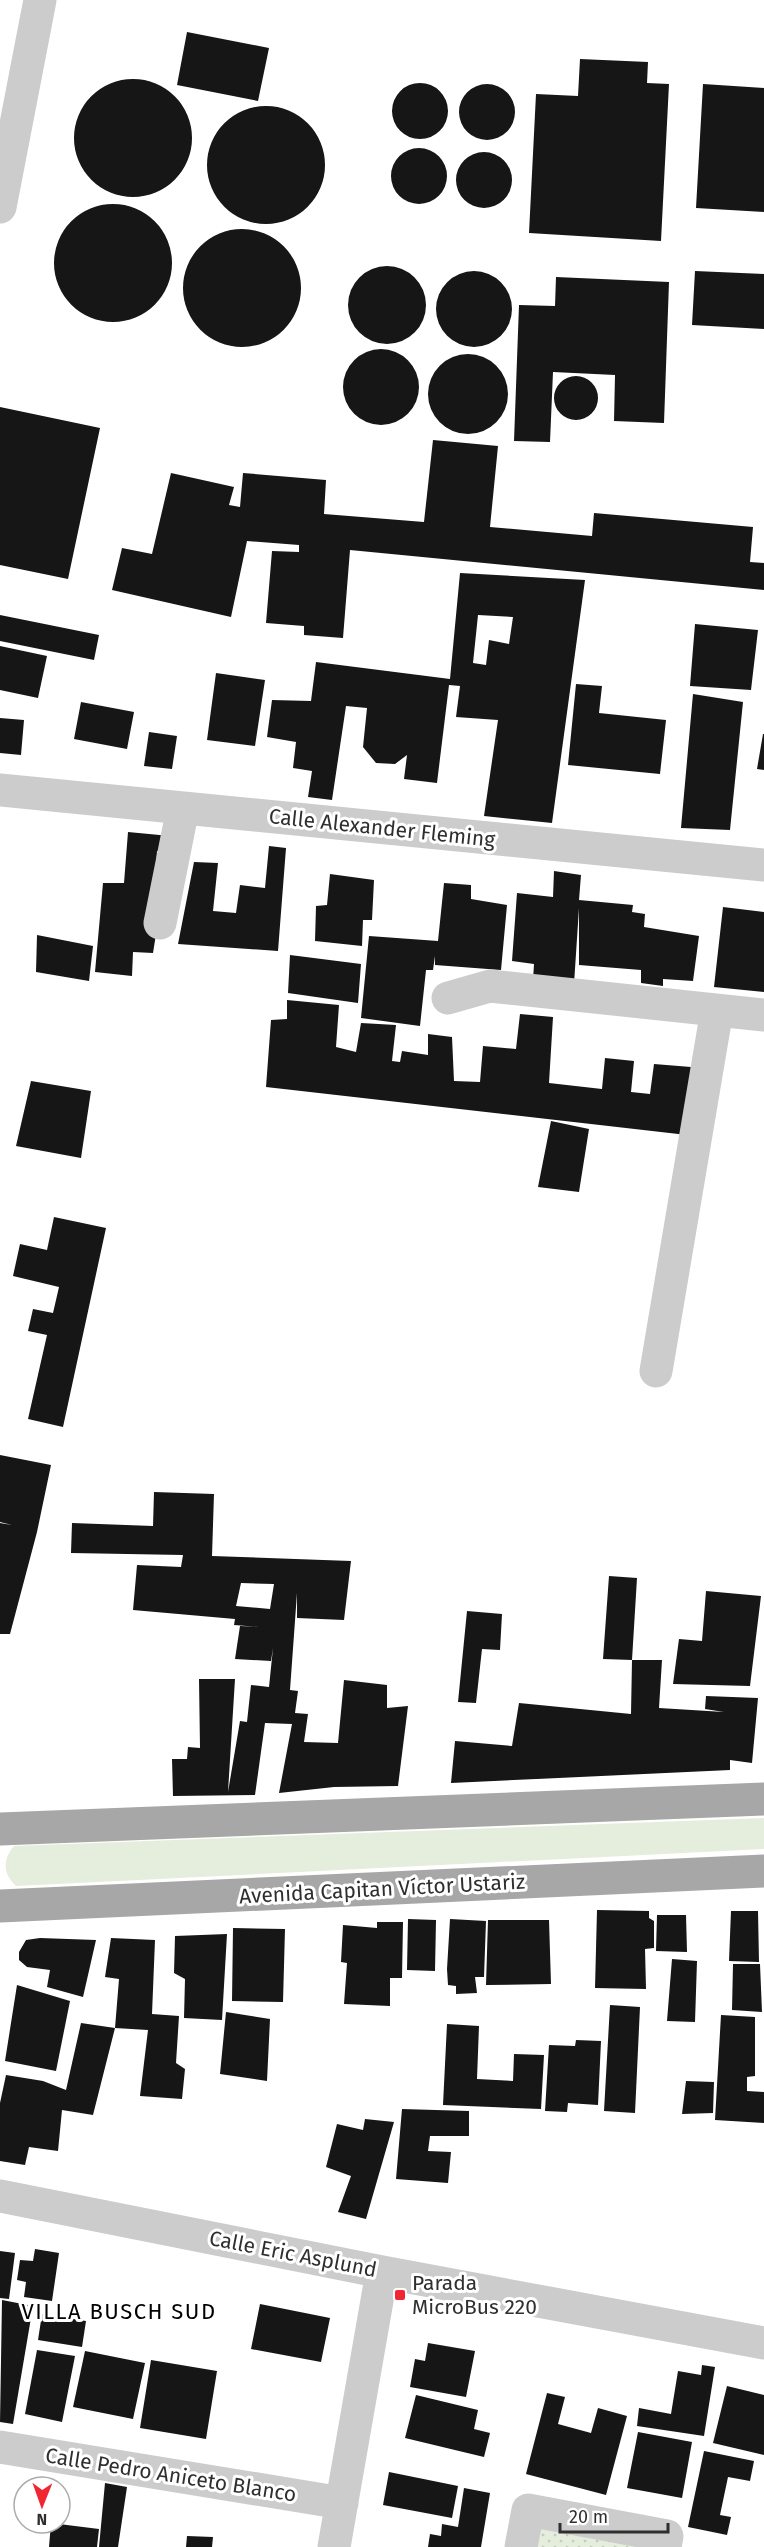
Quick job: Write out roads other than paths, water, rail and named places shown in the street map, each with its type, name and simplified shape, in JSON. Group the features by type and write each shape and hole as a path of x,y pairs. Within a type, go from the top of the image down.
{"main road":[{"path":"0,1829 764,1799"},
{"name":"Avenida Capitan Víctor Ustariz","path":"0,1906 764,1871"}],"street":[{"path":"0,207 40,0"},
{"name":"Calle Alexander Fleming","path":"0,790 764,865"},
{"path":"160,923 183,808"},
{"path":"448,998 489,986 764,1015"},
{"path":"656,1371 717,1010"},
{"name":"Calle Eric Asplund","path":"0,2196 382,2272 764,2343"},
{"path":"334,2547 382,2272"},
{"name":"Calle Pedro Aniceto Blanco","path":"0,2447 342,2504"},
{"path":"521,2547 528,2510 667,2536 665,2547"}],"place":[{"name":"Parada MicroBus 220","path":"400,2295"}],"district":[{"name":"VILLA BUSCH SUD","path":"119,2311"}]}
